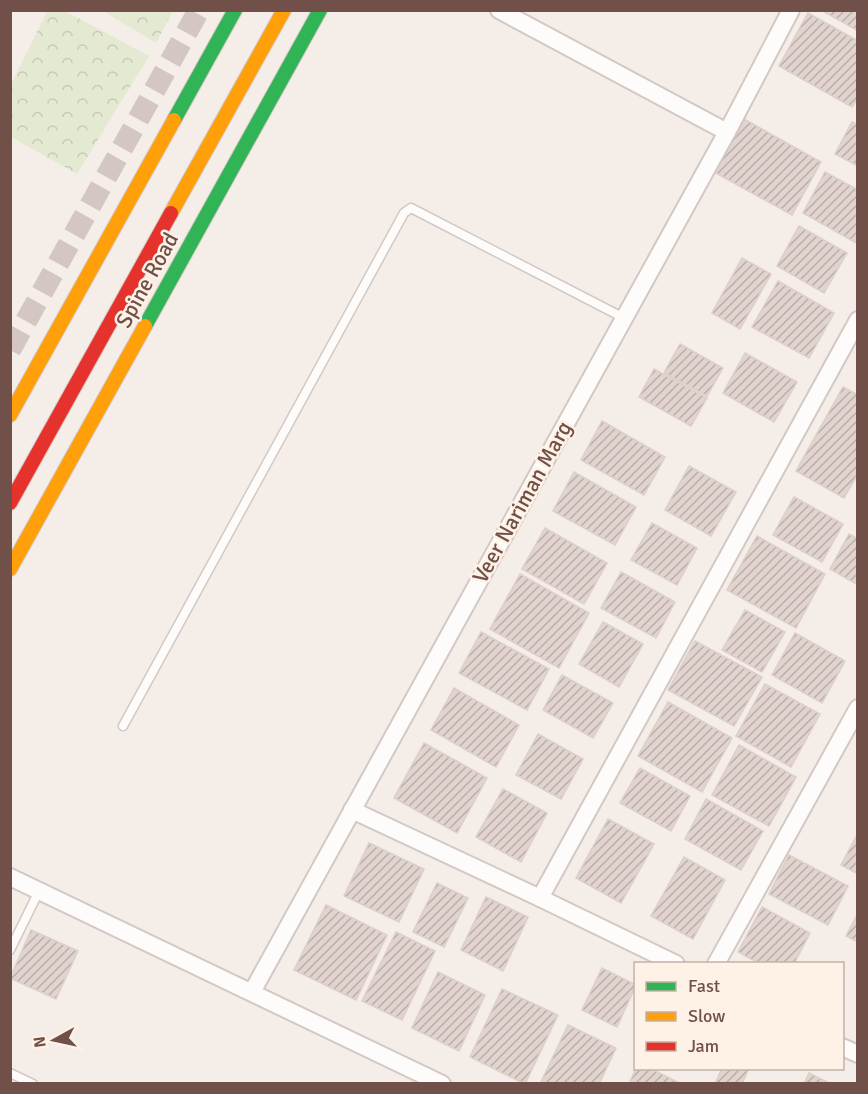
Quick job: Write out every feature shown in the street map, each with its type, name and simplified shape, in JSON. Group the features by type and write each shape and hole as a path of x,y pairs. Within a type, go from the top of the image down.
{"main road":[{"path":"10,415 235,10"},
{"name":"Spine Road","path":"10,503 284,10"},
{"name":"Spine Road","path":"10,569 320,10"}],"street":[{"path":"499,10 727,132"},
{"name":"Veer Nariman Marg","path":"252,992 727,132 791,10"},
{"path":"540,898 858,320"},
{"path":"717,962 858,708"},
{"path":"352,810 674,962"},
{"path":"10,877 442,1083"},
{"path":"844,1047 858,1054"}],"lane":[{"path":"123,726 404,213 411,208 624,318"},
{"path":"10,950 39,891"},
{"path":"10,1073 33,1083"}],"green space":[{"path":"48,10 65,11 149,56 77,174 11,137 11,84"},
{"path":"103,11 173,11 156,43"}],"building":[{"path":"821,10 858,10 858,31"},
{"path":"808,13 858,41 858,98 852,107 779,66"},
{"path":"744,119 821,162 792,215 714,172"},
{"path":"852,122 858,125 858,166 835,154"},
{"path":"825,172 858,190 858,244 803,213"},
{"path":"799,226 847,253 824,293 777,266"},
{"path":"742,258 771,274 740,329 712,313"},
{"path":"778,281 834,313 809,358 752,327"},
{"path":"680,344 723,368 707,396 664,373"},
{"path":"745,353 797,382 774,422 723,393"},
{"path":"654,369 707,398 691,426 639,397"},
{"path":"843,387 858,395 858,474 844,498 796,471"},
{"path":"602,421 665,457 644,495 581,460"},
{"path":"689,466 736,492 711,536 665,510"},
{"path":"574,472 636,507 615,545 553,511"},
{"path":"794,497 843,524 822,562 773,535"},
{"path":"652,523 697,548 677,585 631,560"},
{"path":"545,528 607,563 584,604 522,569"},
{"path":"849,534 858,539 858,585 830,569"},
{"path":"757,536 825,574 796,628 727,590"},
{"path":"621,572 675,602 656,638 601,608"},
{"path":"520,574 589,613 559,668 490,629"},
{"path":"745,610 785,632 762,672 722,650"},
{"path":"603,622 643,644 619,687 579,664"},
{"path":"481,632 549,669 527,710 459,673"},
{"path":"795,633 845,661 822,703 772,675"},
{"path":"695,641 762,677 734,726 668,690"},
{"path":"562,675 613,703 593,738 543,710"},
{"path":"765,684 820,714 791,767 736,736"},
{"path":"454,688 519,725 496,767 431,730"},
{"path":"668,702 732,738 702,792 638,756"},
{"path":"538,734 583,759 561,799 516,775"},
{"path":"424,743 487,778 457,833 394,798"},
{"path":"739,745 796,777 769,826 712,795"},
{"path":"640,768 690,796 671,831 620,803"},
{"path":"503,789 547,813 521,862 476,837"},
{"path":"706,799 763,831 741,870 685,839"},
{"path":"608,819 654,844 621,903 576,878"},
{"path":"858,833 858,874 841,865"},
{"path":"369,843 424,869 399,922 344,896"},
{"path":"789,855 848,886 828,925 769,894"},
{"path":"684,857 725,880 693,939 651,916"},
{"path":"437,883 468,898 444,947 413,932"},
{"path":"486,897 528,917 503,971 461,950"},
{"path":"326,905 387,935 356,1000 294,970"},
{"path":"762,907 810,933 795,962 756,962 738,952"},
{"path":"858,913 858,942 846,936"},
{"path":"31,930 78,951 56,999 10,978"},
{"path":"396,932 435,951 402,1020 362,1001"},
{"path":"602,968 634,984 634,989 617,1027 582,1010"},
{"path":"438,972 485,995 459,1051 412,1028"},
{"path":"502,989 558,1015 525,1084 470,1057"},
{"path":"568,1025 616,1048 599,1084 540,1084"},
{"path":"635,1070 654,1070 681,1084 629,1084"},
{"path":"721,1070 748,1070 742,1084 715,1084"},
{"path":"809,1073 831,1084 804,1084"}],"tunnel":[{"path":"10,350 199,10"}],"traffic: fast":[{"path":"174,120 235,10"},
{"path":"145,326 320,10"}],"traffic: slow":[{"path":"171,213 284,10"},
{"path":"10,415 174,120"},
{"path":"10,569 145,326"}],"traffic: jam":[{"path":"10,503 171,213"}]}
